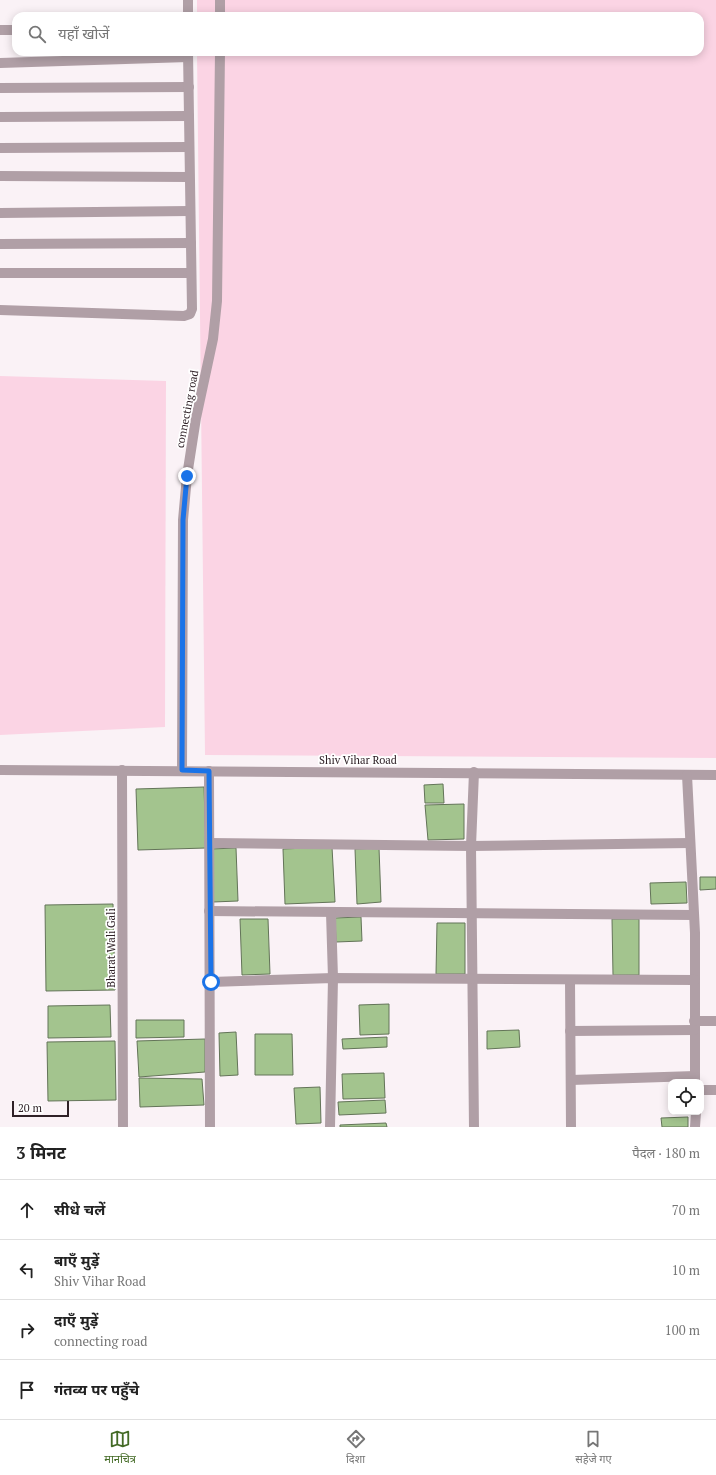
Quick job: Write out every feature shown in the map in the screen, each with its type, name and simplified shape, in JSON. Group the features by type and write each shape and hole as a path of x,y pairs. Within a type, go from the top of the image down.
{"street":[{"path":"188,0 188,12"},
{"path":"220,0 220,12"},
{"path":"0,30 12,30"},
{"path":"0,63 146,56"},
{"path":"0,310 188,316 192,309 188,56"},
{"name":"connecting road","path":"182,770 183,520 187,476 196,418 213,339 217,301 220,56"},
{"path":"0,88 189,87"},
{"path":"0,117 189,116"},
{"path":"0,148 189,147"},
{"path":"0,176 189,177"},
{"path":"0,213 190,211"},
{"path":"0,244 191,243"},
{"path":"0,273 191,273"},
{"name":"Shiv Vihar Road","path":"0,770 474,772 716,775"},
{"name":"Bharat Wali Gali","path":"122,770 123,1127"},
{"path":"209,771 209,911 211,982 210,1127"},
{"path":"474,772 471,846 474,979 474,1127"},
{"path":"687,774 694,915 695,1079"},
{"path":"209,843 471,846 690,843"},
{"path":"209,911 694,915"},
{"path":"330,1127 332,978 331,913"},
{"path":"211,982 332,978 694,980"},
{"path":"570,980 571,1127"},
{"path":"570,1031 694,1026 716,1020"},
{"path":"570,1080 668,1079"},
{"path":"704,1090 716,1090"},
{"path":"695,1127 696,1115"}],"shaded area":[{"path":"197,0 716,0 716,758 205,755 197,56 704,56 704,12 197,12"},
{"path":"0,376 166,381 165,727 0,735"}],"building":[{"path":"443,784 444,803 425,803 424,785"},
{"path":"204,787 206,848 138,850 136,789"},
{"path":"464,804 464,839 428,840 425,805"},
{"path":"332,847 335,902 285,904 283,849"},
{"path":"236,848 238,901 213,902 211,849"},
{"path":"379,848 381,902 357,904 355,849"},
{"path":"700,877 716,877 716,889 700,890"},
{"path":"686,882 687,903 651,904 650,883"},
{"path":"113,904 115,990 46,991 45,905"},
{"path":"361,917 362,941 336,942 335,918"},
{"path":"240,919 268,919 270,974 242,975"},
{"path":"612,919 639,919 639,975 613,975"},
{"path":"437,923 465,923 465,974 436,974"},
{"path":"389,1004 389,1034 360,1035 359,1005"},
{"path":"110,1005 111,1037 48,1038 48,1006"},
{"path":"136,1020 184,1020 184,1037 136,1038"},
{"path":"519,1030 520,1047 487,1049 487,1031"},
{"path":"236,1032 238,1075 220,1076 219,1033"},
{"path":"255,1034 292,1034 293,1075 255,1075"},
{"path":"387,1037 387,1047 343,1049 342,1039"},
{"path":"205,1039 205,1072 139,1077 137,1041"},
{"path":"115,1041 116,1100 48,1101 47,1042"},
{"path":"384,1073 385,1098 343,1099 342,1074"},
{"path":"139,1078 202,1079 204,1105 140,1107"},
{"path":"320,1087 321,1123 296,1124 294,1088"},
{"path":"385,1100 386,1113 339,1115 338,1102"},
{"path":"688,1117 688,1127 662,1127 661,1118"},
{"path":"386,1123 387,1127 340,1127 340,1125"}],"route":[{"path":"187,476 183,520 182,770 209,771 209,911 211,982"}]}
